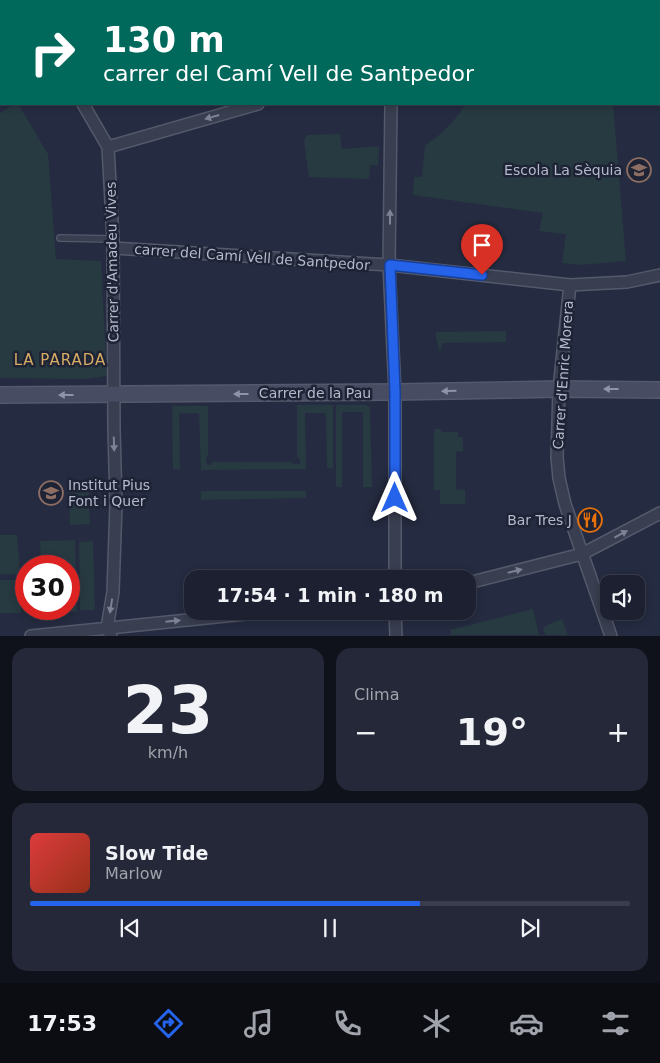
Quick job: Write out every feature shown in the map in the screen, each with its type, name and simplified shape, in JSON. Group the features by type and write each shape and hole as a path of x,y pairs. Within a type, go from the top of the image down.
{"street":[{"name":"Carrer d'Amadeu Vives","path":"84,105 108,146 113,244 116,504 113,592 109,632"},
{"path":"108,146 254,105"},
{"path":"391,105 390,265 395,392 395,570"},
{"name":"carrer del Camí Vell de Santpedor","path":"113,244 390,265 570,285"},
{"path":"570,285 628,282 660,275"},
{"name":"Carrer d'Enric Morera","path":"570,285 559,389 557,457 559,478 565,504 612,636"},
{"name":"Carrer de la Pau","path":"0,395 559,389 660,390"},
{"path":"476,581 582,554 660,513"},
{"path":"32,636 109,632 204,620"},
{"path":"396,620 396,636"}],"lane":[{"path":"60,238 113,244"}],"shaded area":[{"path":"12,105 19,105 48,154 56,259 101,261 107,376 86,379 0,378 0,113"},
{"path":"613,105 626,261 581,265 562,263 566,234 539,231 543,213 413,195 414,177 422,177 425,146 456,118 464,106"},
{"path":"340,134 342,149 379,146 378,165 370,165 369,179 309,177 304,141 307,135"},
{"path":"506,331 506,342 442,343 439,350 435,332"},
{"path":"297,405 333,405 333,469 327,468 326,413 305,413 306,469 201,470 199,413 179,414 180,469 173,469 172,406 208,406 208,456 206,458 207,464 210,465 213,462 290,462 300,464 300,459 297,457"},
{"path":"336,405 366,405 370,407 372,487 363,487 363,412 342,412 342,487 336,487"},
{"path":"434,429 441,429 442,432 458,432 458,437 463,437 463,451 456,452 456,489 465,490 465,504 440,504 440,490 434,490"},
{"path":"88,483 90,524 70,525 68,484"},
{"path":"201,491 306,491 306,498 201,500"},
{"path":"0,535 17,535 19,555 15,555 15,574 0,574"},
{"path":"75,540 75,555 41,555 40,541"},
{"path":"93,541 95,610 80,610 79,542"},
{"path":"0,580 15,580 15,613 0,613"},
{"path":"533,609 539,635 451,635 450,630"},
{"path":"562,619 568,635 545,635 543,627"}],"place":[{"name":"Escola La Sèquia","path":"639,170"},
{"name":"Institut Pius Font i Quer","path":"51,493"},
{"name":"Bar Tres J","path":"590,520"}],"district":[{"name":"LA PARADA","path":"60,360"}],"route":[{"path":"395,498 395,392 390,265 482,275"}]}
